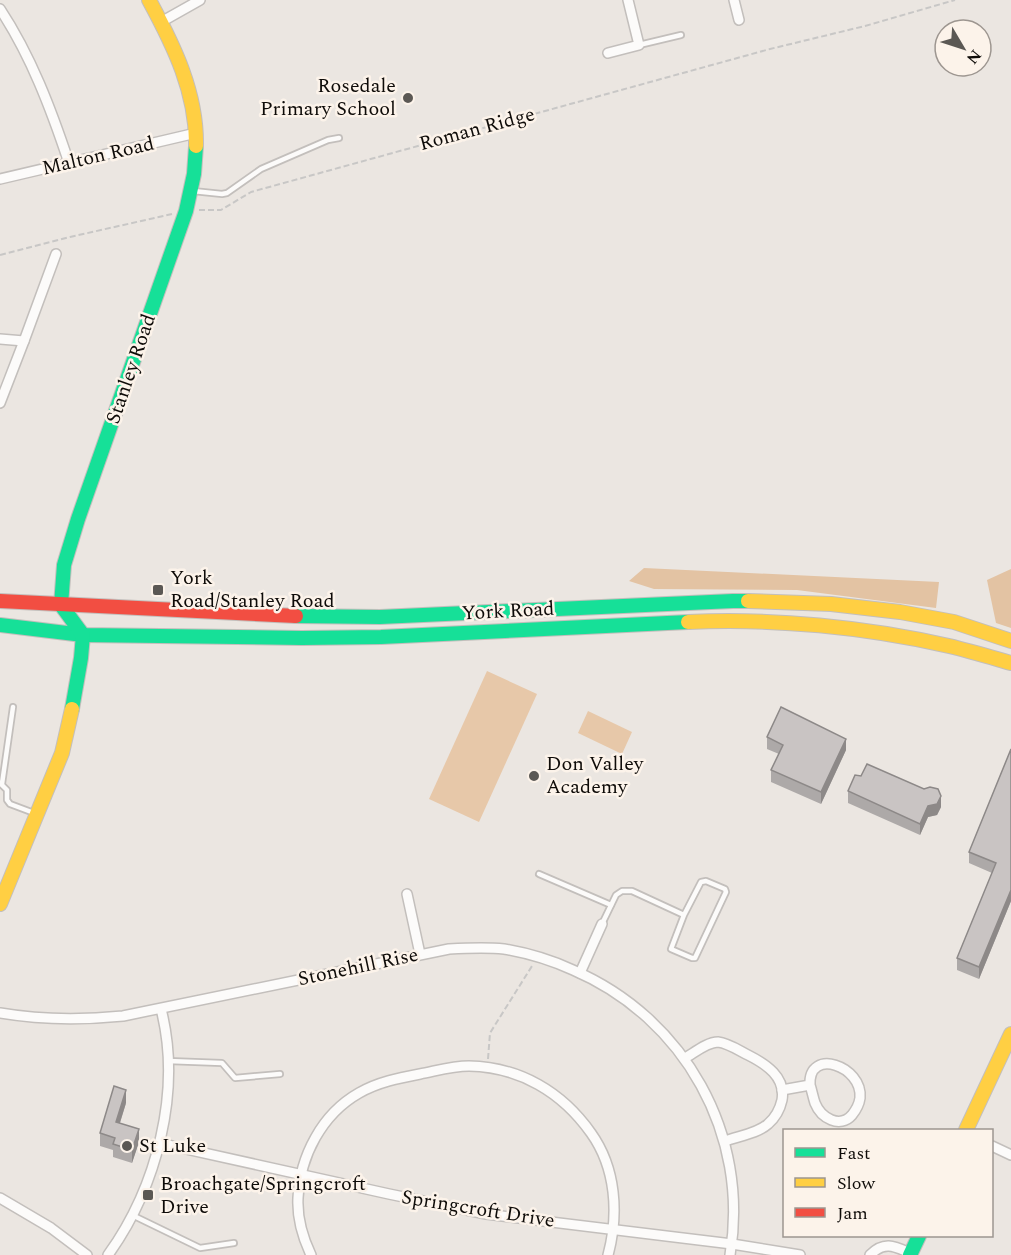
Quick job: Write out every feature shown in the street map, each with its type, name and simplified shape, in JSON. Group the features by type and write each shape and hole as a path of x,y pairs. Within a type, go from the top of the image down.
{"main road":[{"name":"Stanley Road","path":"61,605 64,565 78,519 186,211 195,166 194,111 185,78 149,0"},
{"name":"York Road","path":"0,601 304,616 380,616 733,601 831,604 900,612 954,622 1008,640"},
{"path":"0,904 62,753 71,714 83,634 61,605"},
{"name":"York Road","path":"0,625 83,634 302,638 381,637 685,622 766,621 897,636 948,646 1011,663"},
{"path":"967,1129 1011,1034"},
{"path":"910,1254 918,1237"}],"street":[{"path":"161,22 200,0"},
{"path":"608,53 639,45 628,0"},
{"path":"734,0 739,20"},
{"path":"0,9 31,65 53,115 69,163"},
{"name":"Malton Road","path":"0,179 196,133"},
{"path":"0,403 56,254"},
{"path":"0,339 24,341"},
{"path":"407,894 420,954"},
{"path":"580,973 602,924"},
{"name":"Stonehill Rise","path":"0,1013 47,1019 123,1016 449,949 503,949 553,961 601,983 636,1008 659,1028 685,1058 713,1108 724,1141 733,1195 734,1219 730,1255"},
{"path":"108,1255 121,1238 132,1215 149,1174 165,1122 168,1061 166,1028 161,1009"},
{"path":"685,1058 709,1044 721,1042 761,1062 779,1078 782,1085 780,1106 769,1123 754,1131 724,1141"},
{"path":"824,1064 832,1064 851,1074 859,1085 860,1103 848,1119 841,1122 833,1121 816,1105 810,1085 810,1077 814,1070 824,1064"},
{"path":"311,1255 304,1240 297,1200 308,1151 332,1114 360,1093 392,1080 467,1066 506,1071 536,1083 571,1108 582,1120 603,1154 614,1197 615,1212 608,1255"},
{"path":"782,1090 810,1085"},
{"name":"Springcroft Drive","path":"159,1143 486,1214 732,1244 800,1255"},
{"path":"993,1146 1011,1155"},
{"path":"1,1200 51,1228 87,1255"},
{"path":"870,1255 883,1246 892,1246 910,1254"}],"lane":[{"path":"639,45 681,35"},
{"path":"191,190 227,193 261,169 339,138"},
{"path":"13,707 1,784 7,790 9,804 36,814"},
{"path":"539,874 611,905"},
{"path":"706,881 725,889 726,892 695,958 671,949 684,915 701,882 706,881"},
{"path":"602,924 616,895 622,891 632,891 684,915"},
{"path":"168,1061 222,1063 235,1078 280,1074"},
{"path":"132,1215 200,1248 234,1243"}],"path":[{"name":"Roman Ridge","path":"0,255 186,211 221,210 251,192 955,0"},
{"path":"487,1068 490,1033 532,966 533,956"}],"shaded area":[{"path":"644,568 939,582 936,608 797,590 654,589 629,581"},
{"path":"1011,569 1011,628 996,623 987,580"},
{"path":"487,671 537,694 479,822 429,799"},
{"path":"588,711 632,732 622,754 578,733"}],"building":[{"path":"781,707 846,739 821,792 771,770 783,745 767,737"},
{"path":"1011,749 1011,890 979,967 957,958 996,863 969,852"},
{"path":"867,764 924,789 930,787 938,789 941,796 937,804 928,806 920,824 848,791 855,775 861,776"},
{"path":"114,1086 126,1090 116,1122 139,1129 132,1150 113,1144 115,1138 100,1133"}],"traffic: fast":[{"path":"72,709 83,635 61,605 64,565 186,211 194,174 196,146"},
{"path":"296,616 380,617 748,601"},
{"path":"0,625 83,635 302,638 381,637 688,622"},
{"path":"910,1255 919,1237"}],"traffic: slow":[{"path":"149,0 182,70 193,107 196,146"},
{"path":"748,601 831,604 900,612 954,622 1011,641"},
{"path":"688,622 753,621 852,629 917,639 1011,663"},
{"path":"0,904 62,753 72,709"},
{"path":"966,1129 1011,1034"}],"traffic: jam":[{"path":"0,601 296,616"}],"place":[{"name":"Rosedale Primary School","path":"408,98"},
{"name":"York Road/Stanley Road","path":"158,590"},
{"name":"Don Valley Academy","path":"534,776"},
{"name":"St Luke","path":"127,1146"},
{"name":"Broachgate/Springcroft Drive","path":"148,1195"}]}
